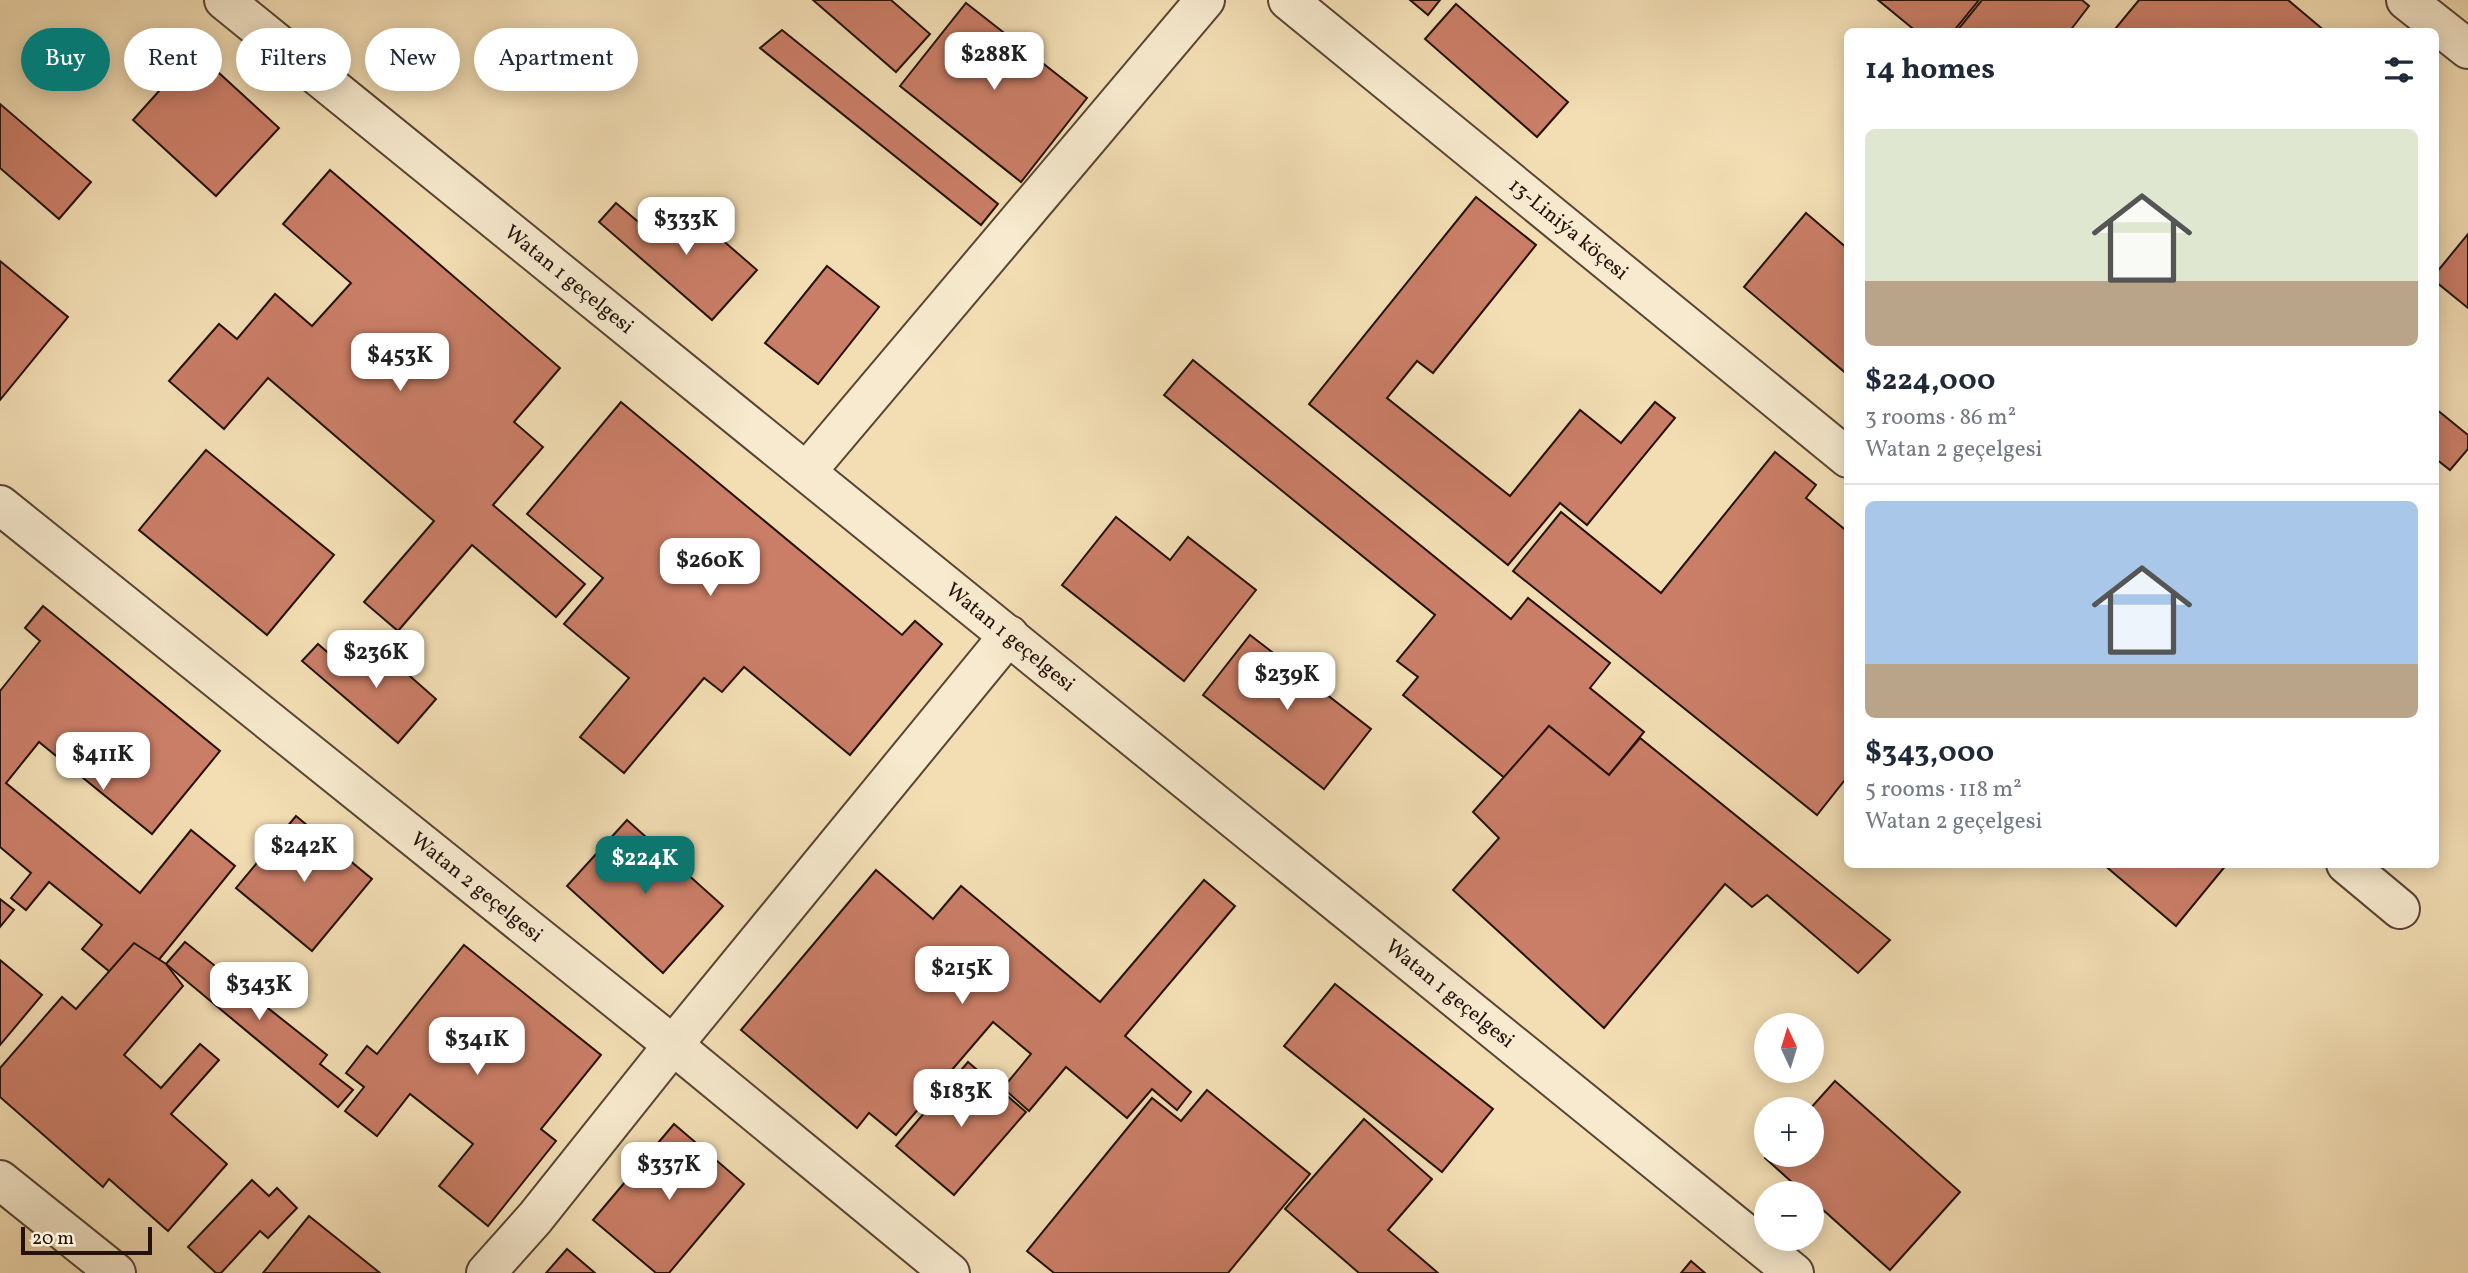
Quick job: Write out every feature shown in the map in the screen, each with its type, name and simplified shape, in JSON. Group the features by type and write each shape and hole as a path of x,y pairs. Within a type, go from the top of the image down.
{"street":[{"name":"Watan 1 geçelgesi","path":"224,0 1794,1273"},
{"path":"807,471 1205,0"},
{"name":"13-Liniýa köçesi","path":"1288,0 1844,455"},
{"path":"2406,0 2468,49"},
{"name":"Watan 2 geçelgesi","path":"0,505 673,1045 950,1273"},
{"path":"486,1273 535,1218 1009,635"},
{"path":"2351,868 2400,909"},
{"path":"0,1180 116,1273"}],"building":[{"path":"813,0 891,0 930,34 896,72"},
{"path":"1410,0 1440,0 1428,15"},
{"path":"1878,0 1979,0 1956,28 1912,28"},
{"path":"1982,0 2082,0 2089,6 2072,28 1959,28"},
{"path":"2139,0 2288,0 2321,28 2116,28"},
{"path":"966,3 1087,98 1021,182 900,86"},
{"path":"1456,4 1568,102 1537,137 1425,39"},
{"path":"782,30 998,204 981,225 760,48"},
{"path":"222,76 279,128 216,196 133,120 159,91 222,91"},
{"path":"0,104 91,182 59,219 0,168"},
{"path":"330,170 560,368 514,422 543,447 493,505 585,584 556,617 472,545 398,631 364,602 434,521 268,378 224,429 169,381 219,324 237,339 275,294 312,326 351,283 283,224"},
{"path":"1476,197 1536,245 1433,373 1417,361 1387,398 1510,496 1580,410 1621,443 1655,402 1675,418 1587,525 1560,503 1508,565 1309,404"},
{"path":"616,203 655,236 683,206 757,270 712,320 599,222"},
{"path":"1806,213 1844,246 1844,372 1744,287"},
{"path":"2468,234 2468,308 2439,284 2439,269"},
{"path":"0,261 68,317 0,400"},
{"path":"827,266 879,307 818,384 765,343"},
{"path":"1193,360 1511,619 1528,598 1610,663 1590,688 1644,732 1609,775 1549,726 1506,779 1403,695 1418,677 1397,661 1435,615 1164,395"},
{"path":"621,402 902,635 915,621 942,644 850,755 744,667 722,692 704,678 624,773 580,737 629,678 564,624 603,578 527,514"},
{"path":"2439,411 2468,435 2468,449 2450,470 2439,461"},
{"path":"206,450 334,555 267,635 139,530"},
{"path":"1775,452 1816,485 1806,498 1844,529 1844,781 1817,815 1513,571 1561,512 1661,593"},
{"path":"1116,517 1170,560 1188,537 1256,590 1184,681 1062,585"},
{"path":"43,606 220,751 152,834 39,742 6,783 140,893 191,830 235,866 153,967 135,952 115,976 82,949 102,925 49,882 26,910 11,898 31,873 0,847 0,691 40,641 25,628"},
{"path":"1250,635 1371,729 1324,789 1203,695"},
{"path":"318,644 354,675 378,648 436,699 398,743 302,661"},
{"path":"1549,726 1609,775 1640,738 1890,940 1858,973 1767,895 1752,907 1725,884 1604,1028 1453,890 1499,838 1473,812"},
{"path":"296,816 372,879 312,951 236,888"},
{"path":"627,820 723,906 663,973 567,886"},
{"path":"2108,868 2224,868 2176,926"},
{"path":"876,870 933,919 961,886 1100,1002 1204,880 1235,906 1125,1036 1191,1092 1177,1110 1152,1089 1127,1118 1066,1067 1029,1111 1003,1088 1031,1054 993,1022 896,1135 869,1113 857,1128 741,1030"},
{"path":"0,899 14,910 0,927"},
{"path":"185,942 327,1055 320,1064 353,1090 338,1107 166,964"},
{"path":"134,943 166,964 183,986 124,1055 161,1088 200,1044 219,1060 171,1114 227,1164 168,1231 109,1179 103,1187 0,1097 0,1068 62,997 76,1009"},
{"path":"464,945 601,1055 541,1129 556,1141 488,1226 439,1186 473,1144 410,1094 377,1136 345,1111 364,1087 346,1073 367,1046 377,1054"},
{"path":"0,960 42,995 0,1045"},
{"path":"1335,984 1493,1109 1442,1172 1284,1046"},
{"path":"968,1062 1026,1112 954,1195 896,1146"},
{"path":"1835,1081 1960,1192 1890,1270 1824,1211 1824,1181 1791,1181 1775,1167 1824,1167 1824,1097 1821,1097"},
{"path":"1207,1090 1310,1174 1228,1273 1054,1273 1027,1251 1152,1098 1181,1121"},
{"path":"1364,1119 1432,1179 1388,1230 1438,1273 1359,1273 1285,1209"},
{"path":"674,1124 744,1184 669,1273 656,1273 593,1220"},
{"path":"252,1180 269,1196 277,1188 297,1208 268,1238 260,1231 221,1273 216,1273 188,1247"},
{"path":"309,1216 380,1273 263,1273"},
{"path":"567,1249 595,1273 546,1273"},
{"path":"1691,1261 1705,1273 1681,1273"}]}
